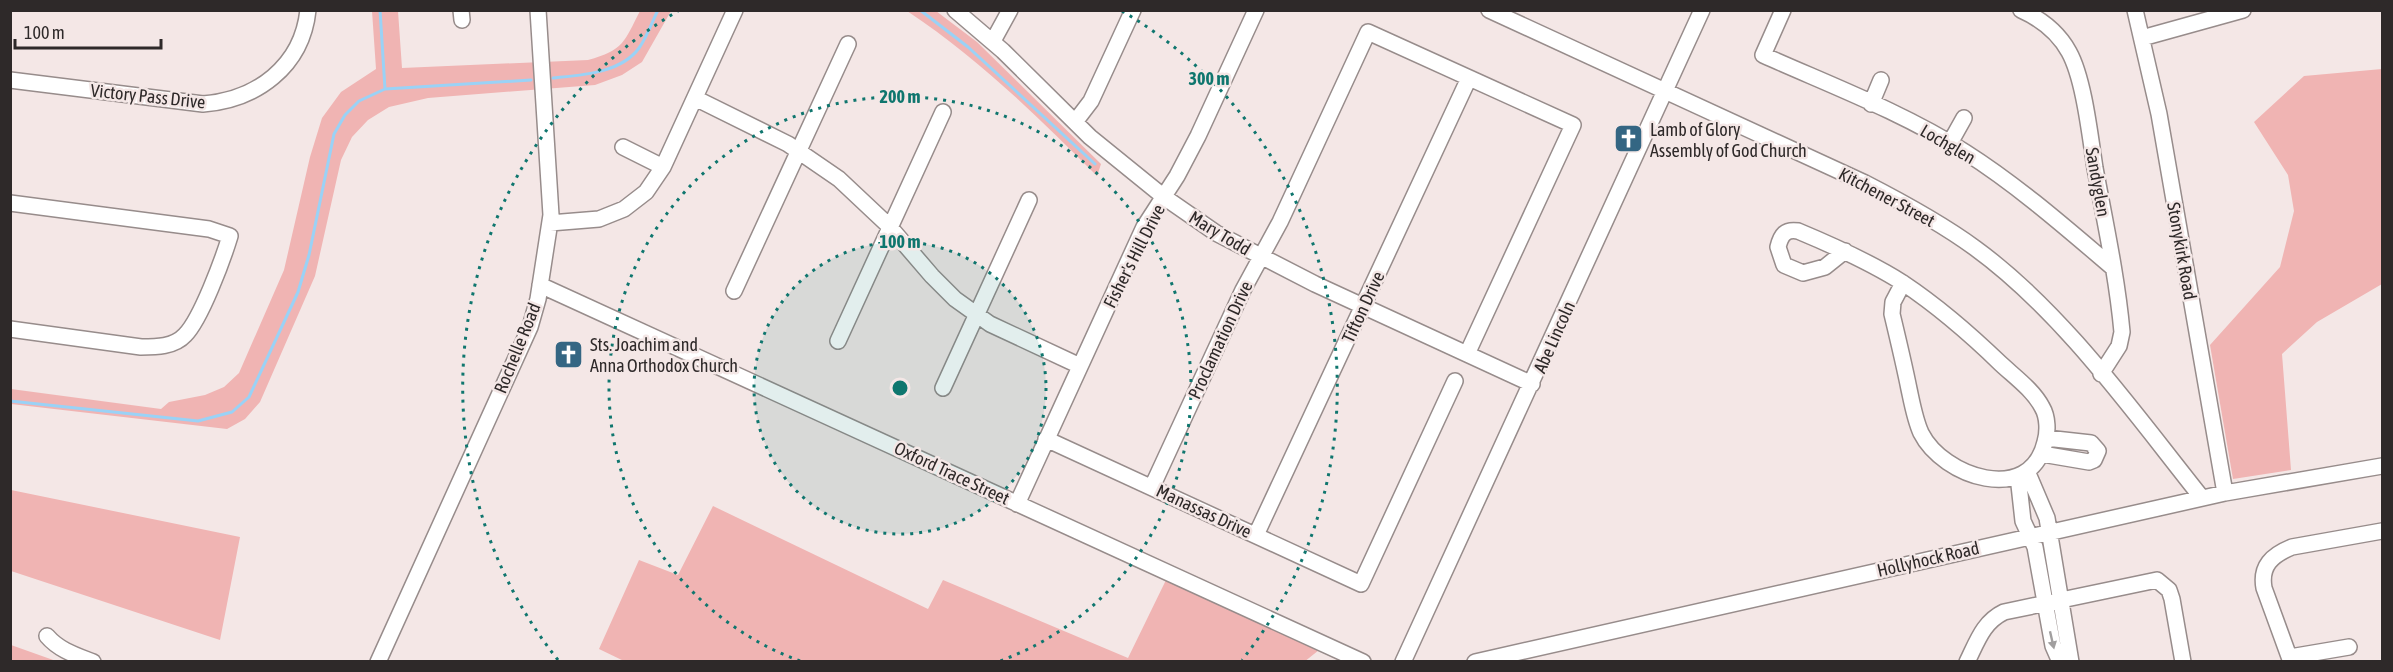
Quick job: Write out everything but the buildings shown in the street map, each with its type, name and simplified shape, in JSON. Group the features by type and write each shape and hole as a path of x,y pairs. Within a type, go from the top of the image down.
{"street":[{"name":"Victory Pass Drive","path":"10,80 202,104 220,103 236,99 255,90 283,69 304,32 308,10"},
{"name":"Rochelle Road","path":"378,662 530,327 540,285 552,198 538,10"},
{"path":"550,223 599,219 624,209 646,192 663,166 735,10"},
{"name":"Mary Todd","path":"955,10 993,41 1075,122 1126,168 1216,233 1260,257 1532,384"},
{"path":"993,41 1010,10"},
{"path":"1075,122 1091,101 1133,10"},
{"name":"Fisher's Hill Drive","path":"1017,504 1144,227 1198,136 1256,10"},
{"name":"Kitchener Street","path":"1489,10 1865,183 1924,215 1975,247 2025,290 2083,350 2202,498"},
{"name":"Abe Lincoln","path":"1403,662 1702,10"},
{"name":"Lochglen","path":"1783,10 1762,55 1950,143 2010,183 2112,267"},
{"name":"Sandyglen","path":"2021,10 2044,23 2058,35 2076,67 2122,332 2119,346 2101,374"},
{"name":"Stonykirk Road","path":"2135,10 2159,114 2225,493"},
{"path":"2142,38 2243,10"},
{"name":"Proclamation Drive","path":"1152,487 1243,290 1280,222 1368,32 1469,78"},
{"path":"734,291 848,44"},
{"path":"1467,354 1573,125 1469,78"},
{"name":"Tifton Drive","path":"1256,535 1469,78"},
{"path":"1870,104 1881,80"},
{"path":"695,98 799,150 838,179 889,226 955,299 977,315 997,328 1080,366"},
{"path":"838,341 943,112"},
{"path":"1950,143 1964,117"},
{"path":"623,147 663,166"},
{"path":"943,388 1029,200"},
{"path":"10,203 209,229 230,236 222,262 195,320 185,335 175,342 162,346 141,347 10,329"},
{"path":"1845,251 1903,283 1967,332 2034,395 2043,408 2046,419 2046,438 2042,454 2022,474 1998,479 1968,474 1953,466 1935,451 1921,434 1892,314 1893,302 1903,283"},
{"name":"Oxford Trace Street","path":"540,285 1363,662"},
{"name":"Manassas Drive","path":"1046,439 1361,584 1455,381"},
{"path":"2042,454 2089,462 2094,460 2098,451 2091,443 2046,438"},
{"path":"2070,459 2074,441"},
{"name":"Hollyhock Road","path":"1475,662 2225,493 2382,466"},
{"path":"2022,474 2038,494 2045,509 2071,662"},
{"path":"2022,474 2023,521 2035,547 2053,646 2060,662"},
{"path":"2021,498 2038,494"},
{"path":"2349,647 2291,659 2262,577 2270,559 2279,552 2292,547 2382,531"},
{"path":"1967,662 1984,627 1994,617 2004,612 2152,580 2164,584 2169,590 2183,662"},
{"path":"46,636 64,651 93,662"}],"shaded area":[{"path":"372,11 398,11 402,68 588,60 609,52 622,43 640,11 671,11 642,62 622,75 595,85 428,98 389,107 368,120 352,137 341,160 315,276 260,402 245,419 227,429 11,404 11,389 161,409 169,402 205,395 224,387 239,373 284,270 310,157 322,118 341,92 376,69"},
{"path":"907,11 936,11 977,42 1101,164 1097,176 982,68"},
{"path":"2382,69 2382,284 2317,322 2282,354 2291,470 2233,479 2210,345 2280,267 2294,211 2288,175 2254,122 2304,76"},
{"path":"11,490 240,537 220,640 11,571"},
{"path":"713,506 928,609 943,580 1128,658 1166,580 1319,650 1304,662 626,662 599,649 639,560 678,575"},
{"path":"11,645 56,661 11,661"}],"waterway":[{"path":"380,10 385,89"},
{"path":"553,78 600,71 622,63 639,48 658,10"},
{"path":"920,10 968,47 1095,164"},
{"path":"10,401 198,421 232,412 249,397 298,292 309,255 334,134 345,115 359,101 385,89 531,80"}],"place":[{"name":"Lamb of Glory Assembly of God Church","path":"1629,139"},
{"name":"Sts. Joachim and Anna Orthodox Church","path":"569,354"}]}
